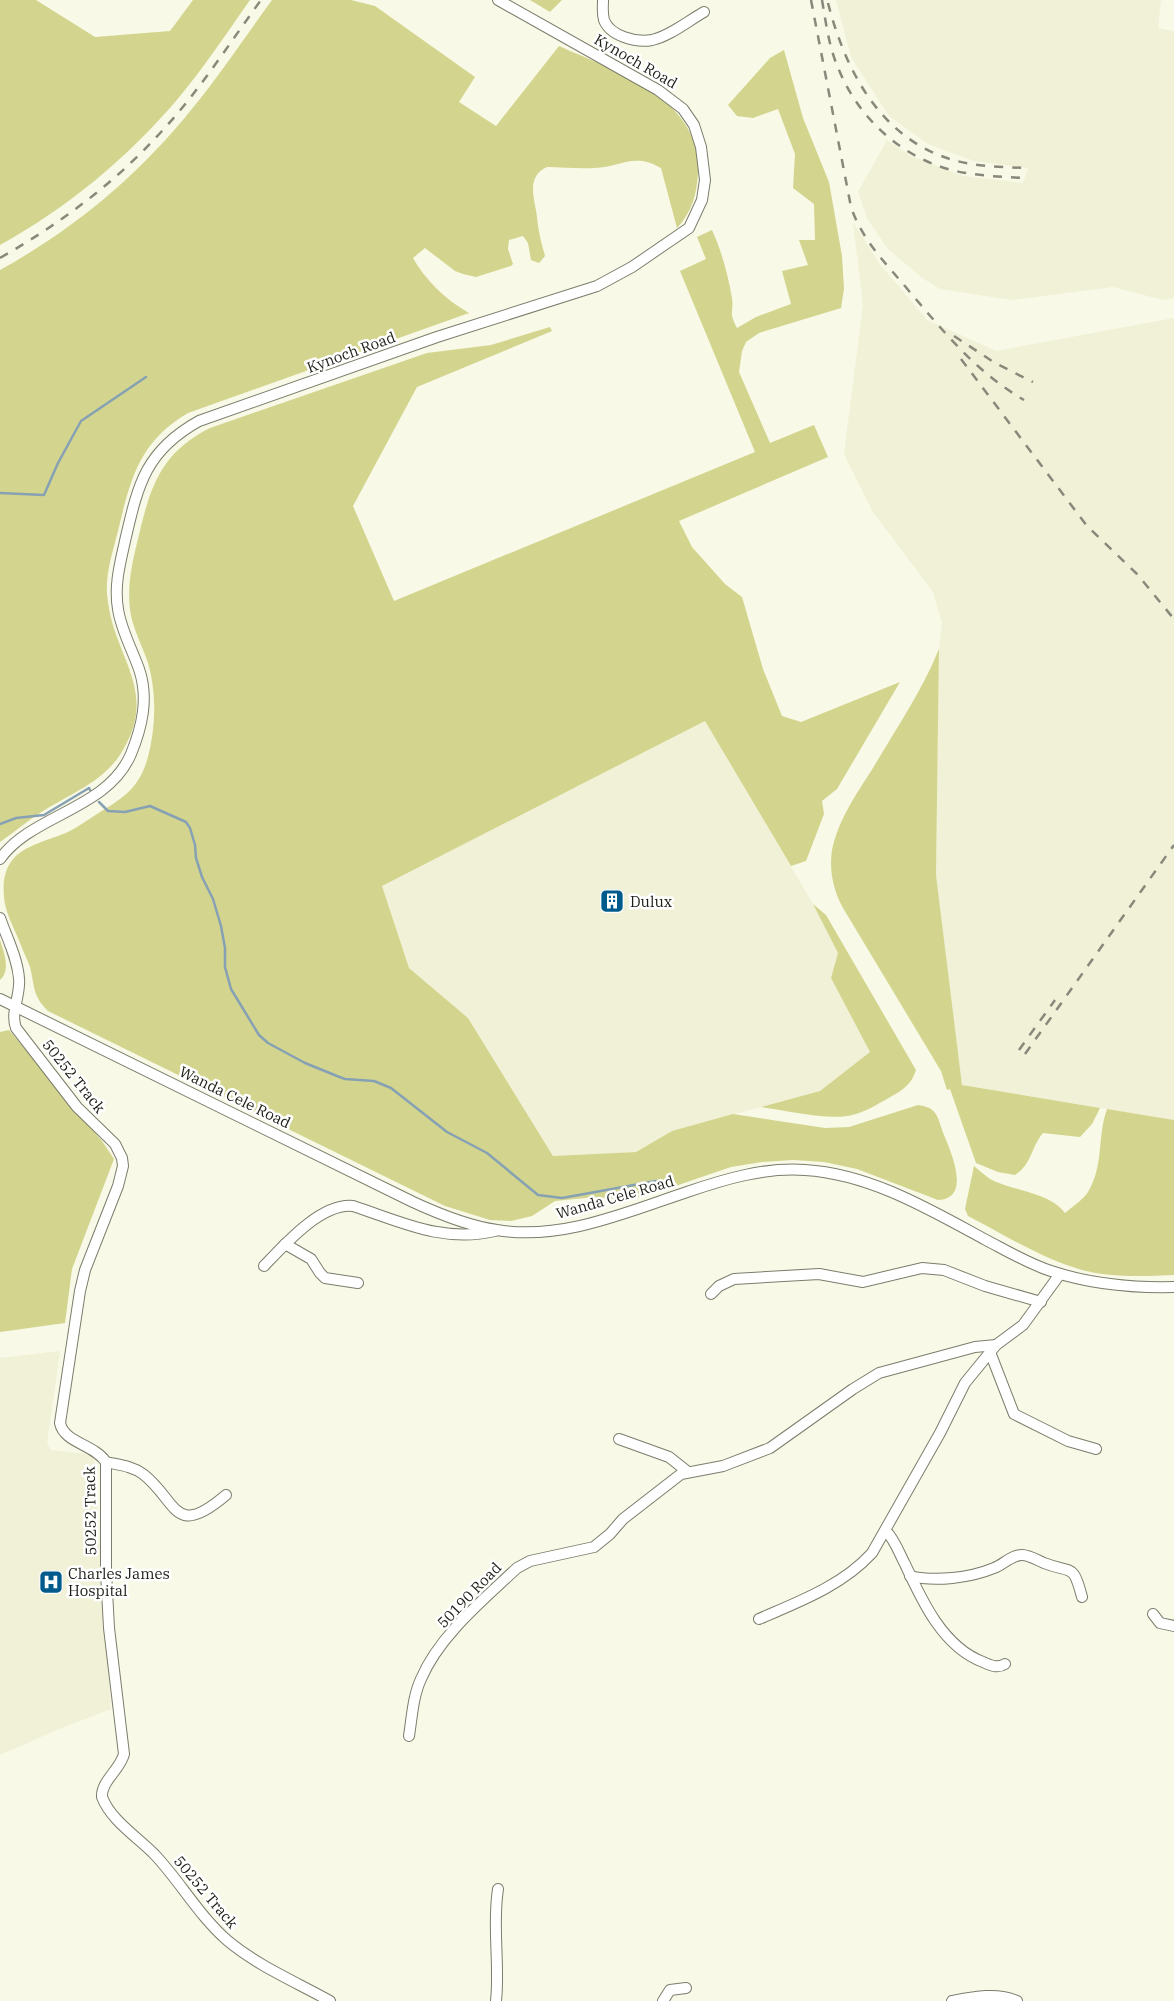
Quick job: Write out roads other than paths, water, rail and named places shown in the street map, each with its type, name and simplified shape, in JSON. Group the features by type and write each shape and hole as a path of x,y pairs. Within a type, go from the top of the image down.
{"street":[{"name":"Kynoch Road","path":"0,860 15,843 100,793 116,777 132,751 142,723 144,706 142,685 140,670 120,618 116,586 140,482 152,460 168,442 199,421 438,337 597,286 675,239 689,228 696,216 705,180 704,163 694,125 683,109 658,90 498,0"},
{"path":"603,0 605,21 610,27 620,36 641,40 660,37 704,12"},
{"path":"0,918 12,948 20,979 16,1007"},
{"name":"Wanda Cele Road","path":"0,999 413,1202 438,1213 496,1230 529,1232 565,1229 631,1211 734,1177 763,1172 803,1169 846,1176 882,1188 1030,1262 1060,1274 1114,1285 1174,1287"},
{"name":"50252 Track","path":"16,1007 14,1022 20,1034 37,1053 77,1107 115,1144 122,1158 123,1166 118,1186 85,1270 80,1291 60,1423 67,1436 92,1448 106,1462 106,1572 109,1628 124,1754 118,1768 102,1792 104,1803 168,1869 183,1890 226,1940 253,1958 330,2001"},
{"path":"264,1266 285,1244 328,1211 343,1205 353,1206 438,1233 474,1236 496,1230"},
{"path":"285,1244 312,1259 320,1273 326,1278 358,1283"},
{"path":"711,1294 718,1286 734,1279 819,1274 863,1282 922,1268 944,1270 985,1286 1041,1302"},
{"path":"759,1619 822,1590 853,1570 872,1553 940,1433 964,1383 993,1349 1023,1325 1060,1274"},
{"name":"50190 Road","path":"409,1736 421,1678 453,1633 492,1592 523,1564 594,1546 668,1482 688,1472 723,1466 770,1448 853,1388 879,1373 975,1347 993,1349"},
{"path":"993,1349 1014,1414 1061,1438 1080,1446 1096,1449"},
{"path":"619,1439 669,1457 688,1472"},
{"path":"106,1462 138,1470 151,1482 169,1505 181,1514 196,1514 216,1504 226,1496"},
{"path":"886,1531 929,1610 954,1644 980,1661 995,1667 1005,1664"},
{"path":"910,1576 930,1579 982,1572 999,1566 1013,1557 1022,1555 1045,1564 1063,1567 1074,1573 1082,1597"},
{"path":"1153,1614 1160,1623 1174,1626"},
{"path":"496,2001 498,1979 495,1908 498,1889"},
{"path":"663,2001 670,1990 686,1988"},
{"path":"952,2001 989,1996 1005,1997 1017,2001"}],"waterway":[{"path":"0,493 44,495 58,463 81,421 146,377"},
{"path":"0,824 16,818 44,815 89,788 90,790"},
{"path":"99,802 108,811 125,812 150,806 186,822 190,828 195,845 196,858 202,877 213,899 221,926 225,948 225,967 231,989 259,1035 268,1043 305,1063 345,1079 374,1081 391,1088 447,1132 487,1153 538,1195 562,1198 656,1181"}],"railway":[{"path":"0,258 66,216 106,185 144,150 189,100 261,0"},
{"path":"811,0 851,207 856,220 869,242 884,261 962,350 991,377 1024,400"},
{"path":"822,0 830,44 848,89 874,124 889,138 925,161 945,168 973,174 1023,178"},
{"path":"828,3 836,31 859,83 875,106 894,126 916,143 942,156 977,165 1024,168"},
{"path":"954,336 995,363 1033,382"},
{"path":"961,359 1087,526 1137,574 1174,619"},
{"path":"1025,1054 1174,845"},
{"path":"1019,1050 1055,1000"}],"place":[{"name":"Dulux","path":"612,901"},
{"name":"Charles James Hospital","path":"51,1582"}]}
